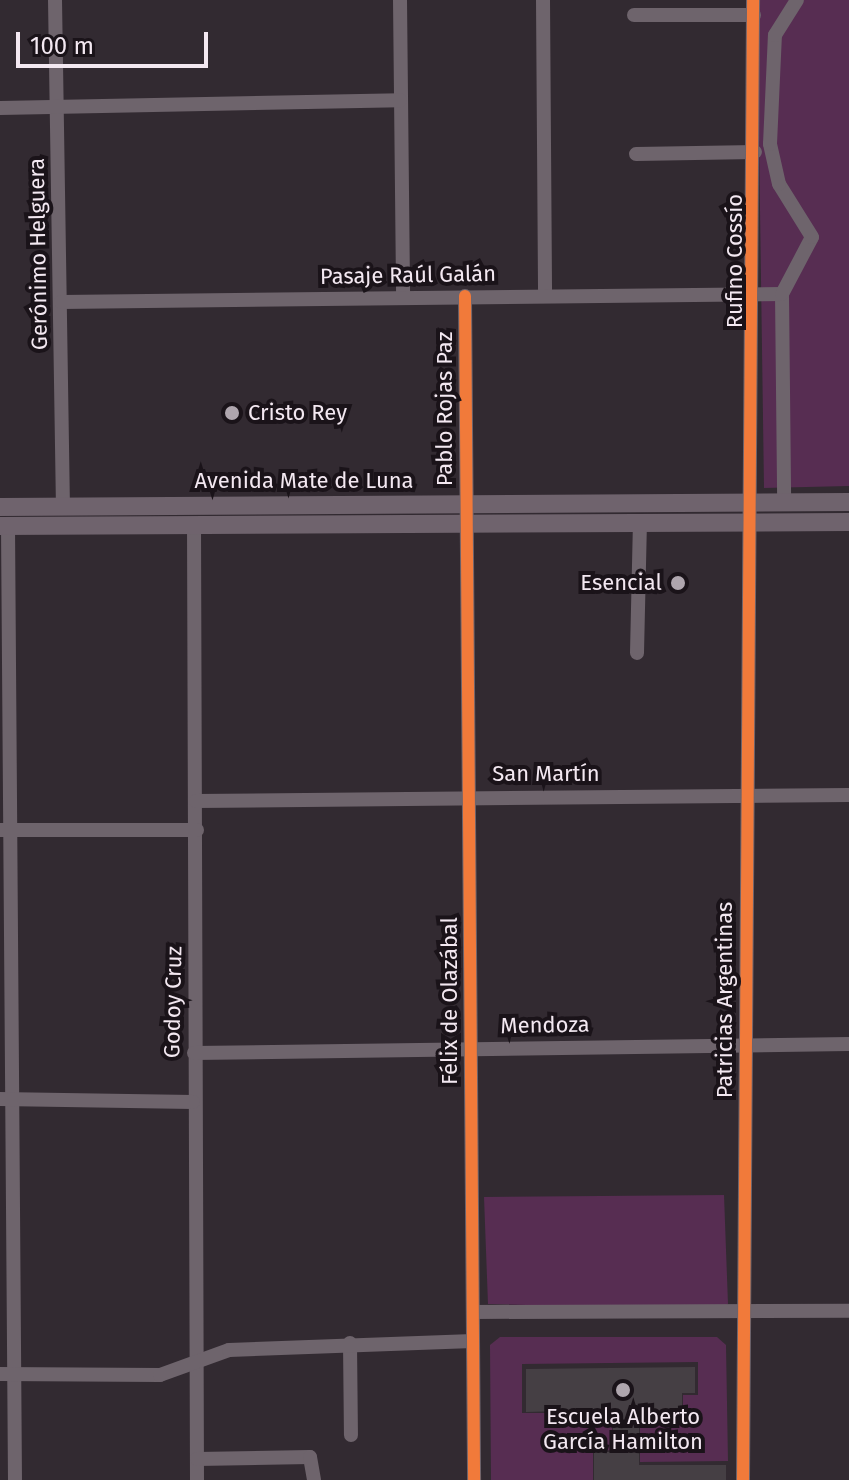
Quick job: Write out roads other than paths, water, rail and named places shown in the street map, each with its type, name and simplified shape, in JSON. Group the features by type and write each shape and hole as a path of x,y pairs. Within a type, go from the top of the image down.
{"main road":[{"name":"Avenida Mate de Luna","path":"4,526 194,524 747,501 849,502"},
{"name":"Avenida Mate de Luna","path":"0,507 465,513 640,522 849,522"}],"street":[{"name":"Gerónimo Helguera","path":"55,0 63,507"},
{"path":"400,0 403,296"},
{"path":"543,0 545,295"},
{"path":"784,502 782,294 812,237 779,184 770,144 775,35 797,0"},
{"path":"634,15 754,8"},
{"name":"Rufino Cossío","path":"745,521 747,501 755,481 754,8"},
{"path":"0,108 400,100"},
{"path":"636,154 755,152"},
{"name":"Pasaje Raúl Galán","path":"61,302 545,295 754,299 782,294"},
{"name":"Pablo Rojas Paz","path":"465,296 465,513"},
{"name":"Félix de Olazábal","path":"465,513 474,1480"},
{"name":"Patricias Argentinas","path":"743,1480 747,796 745,521"},
{"path":"637,653 640,522"},
{"name":"Godoy Cruz","path":"194,524 197,830 193,1102 197,1480"},
{"path":"4,526 6,1374 15,1480"},
{"name":"San Martín","path":"196,801 469,796 849,795"},
{"path":"6,830 197,830"},
{"name":"Mendoza","path":"194,1053 849,1044"},
{"path":"7,1099 193,1102"},
{"path":"473,1312 744,1314 849,1311"},
{"path":"6,1374 160,1375 229,1350 350,1343 473,1341"},
{"path":"350,1343 351,1435"},
{"path":"197,1459 310,1457 314,1480"}],"place":[{"name":"Cristo Rey","path":"232,413"},
{"name":"Esencial","path":"678,583"},
{"name":"Escuela Alberto García Hamilton","path":"623,1390"}]}
